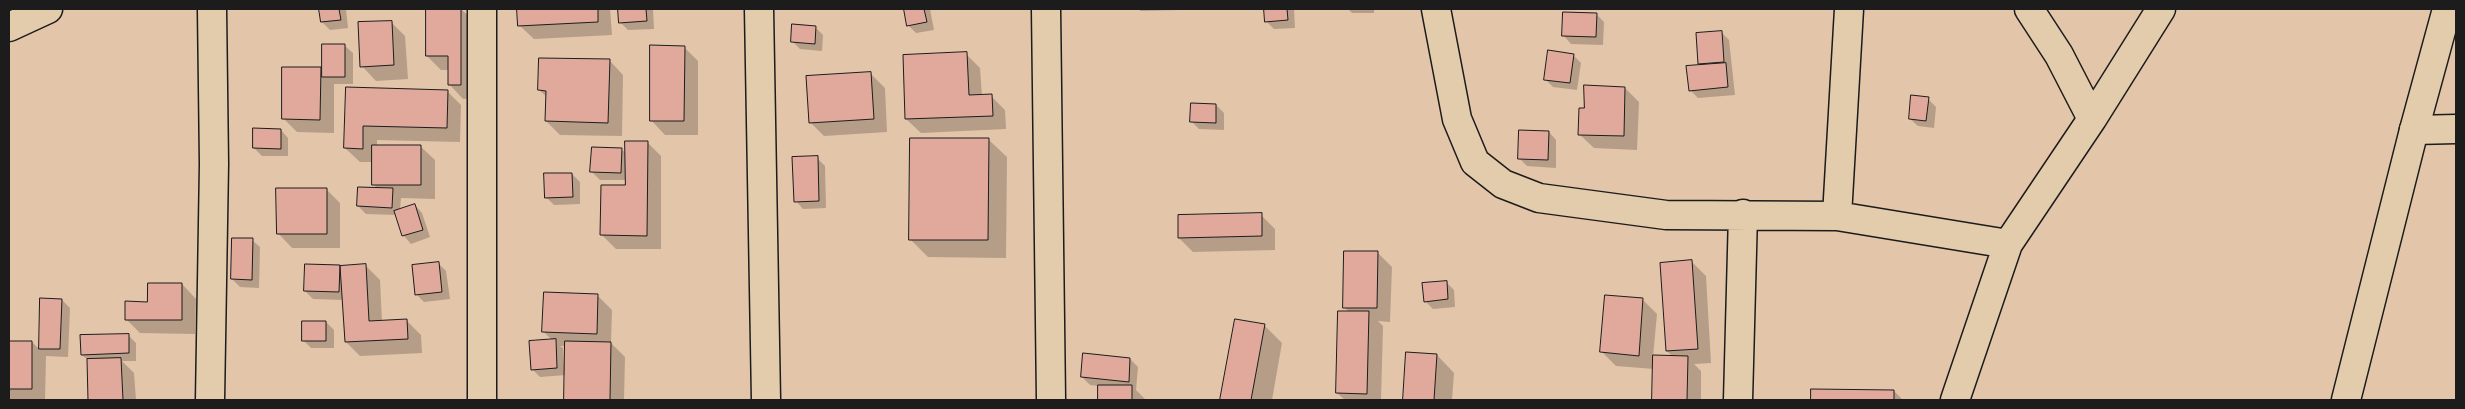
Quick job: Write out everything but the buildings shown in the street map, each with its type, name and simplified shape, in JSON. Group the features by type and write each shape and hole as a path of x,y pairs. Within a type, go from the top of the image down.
{"main road":[{"path":"9,27 48,9"},
{"path":"210,400 214,164 212,9"},
{"path":"482,9 482,400"},
{"path":"760,9 766,400"},
{"path":"1046,9 1051,400"},
{"path":"1436,9 1457,120 1475,162 1503,184 1539,198 1666,215 1837,216 2008,244"},
{"path":"1837,216 1849,9"},
{"path":"2029,9 2058,55 2092,119"},
{"path":"1955,400 2008,244 2092,119 2161,9"},
{"path":"2346,400 2414,130 2447,9"},
{"path":"2414,130 2456,129"},
{"path":"1738,400 1743,214"}]}
